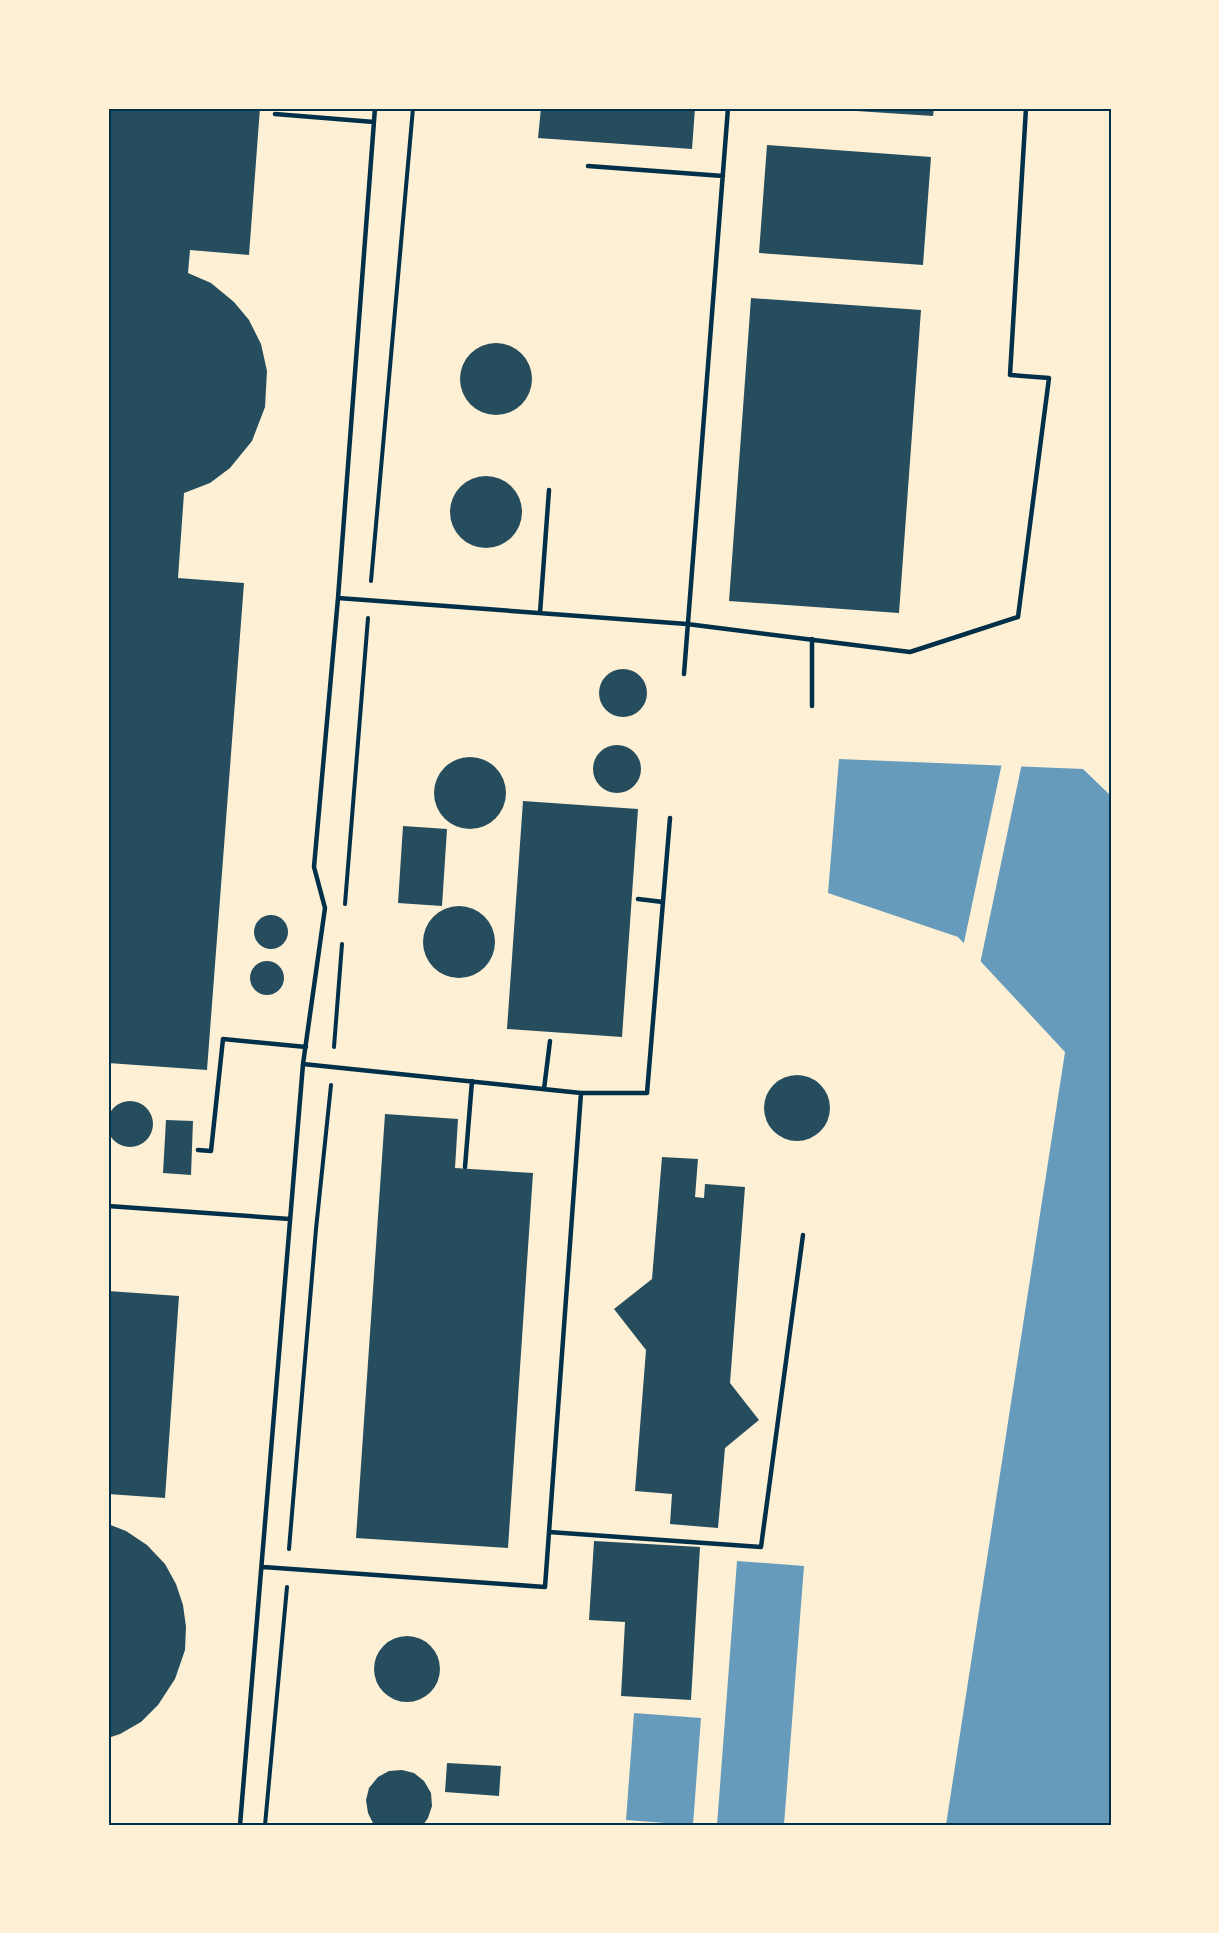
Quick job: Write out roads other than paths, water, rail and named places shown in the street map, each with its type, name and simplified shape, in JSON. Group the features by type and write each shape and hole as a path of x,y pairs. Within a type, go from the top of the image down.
{"lane":[{"path":"240,1825 303,1064 325,908 314,867 338,598 375,108"},
{"path":"684,674 728,108"},
{"path":"338,598 687,624 910,652 1018,616 1049,378 1010,375 1026,108"},
{"path":"275,114 374,122"},
{"path":"588,166 723,176"},
{"path":"540,613 549,490"},
{"path":"812,639 812,706"},
{"path":"303,1064 580,1093 647,1094 670,818"},
{"path":"638,899 663,902"},
{"path":"198,1150 211,1151 223,1039 306,1047"},
{"path":"544,1089 550,1041"},
{"path":"465,1167 472,1081"},
{"path":"262,1567 545,1587 580,1093"},
{"path":"108,1206 290,1219"},
{"path":"549,1532 761,1547 803,1234"}],"water":[{"path":"839,759 1083,769 1111,796 1111,1825 946,1825 1065,1052 958,937 828,893"},
{"path":"737,1561 804,1566 784,1825 717,1825"},
{"path":"634,1713 701,1718 693,1825 626,1820"}]}
